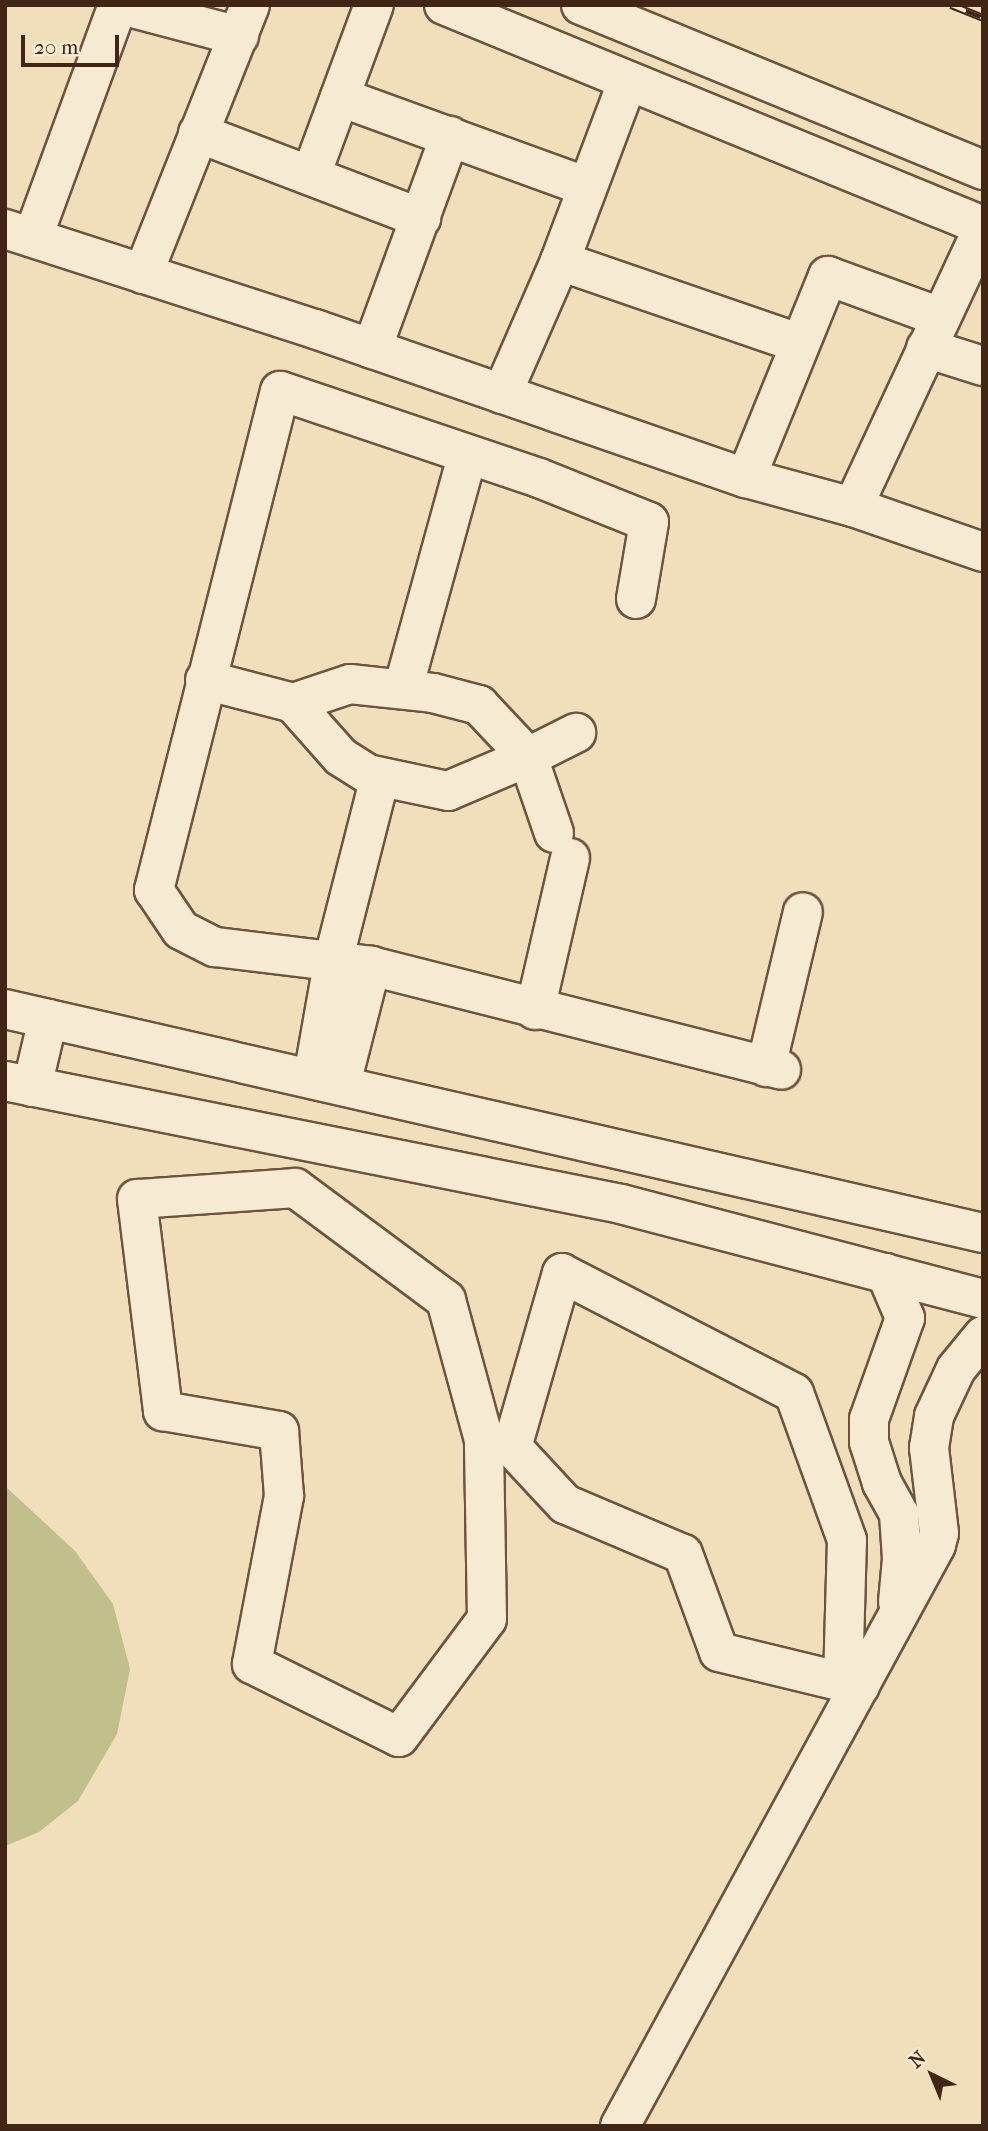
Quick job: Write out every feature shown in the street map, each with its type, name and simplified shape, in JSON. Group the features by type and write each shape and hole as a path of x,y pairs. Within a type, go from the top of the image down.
{"street":[{"path":"143,274 244,21 119,5 19,233 143,274 372,349 746,478 853,507 983,552"},
{"path":"312,175 374,5"},
{"path":"444,5 627,83 983,227 853,507"},
{"path":"492,5 983,207"},
{"path":"581,5 983,170"},
{"path":"502,394 560,261 627,83"},
{"path":"340,97 587,187"},
{"path":"198,133 421,218"},
{"path":"372,349 450,136"},
{"path":"560,261 798,343"},
{"path":"746,478 798,343 828,276 933,333 983,366"},
{"path":"636,600 649,522 539,478 467,457 281,391 205,680 154,890 181,930 215,947 334,958 371,966 774,1069 803,912"},
{"path":"403,689 467,457"},
{"path":"205,680 293,703 350,684 403,689 479,705 528,757 562,846 535,1010"},
{"path":"293,703 341,757 379,781 334,958 327,1080"},
{"path":"372,775 448,790 528,757 576,733"},
{"path":"327,1080 371,966"},
{"path":"5,1009 327,1080 983,1233"},
{"path":"48,1019 19,1084 621,1204 983,1299"},
{"path":"852,1684 719,1652 683,1554 565,1504 498,1444 446,1300 295,1188 137,1199 163,1411 279,1431 284,1496 252,1664 399,1737 487,1619 498,1444 562,1272 794,1393 847,1539 852,1684"},
{"path":"886,1273 905,1318 869,1419 869,1442 882,1483 899,1514 902,1559 897,1618"},
{"path":"620,2126 852,1684 897,1618 939,1533 929,1448 934,1416 956,1369 983,1336"}],"shaded area":[{"path":"5,1486 75,1551 113,1604 130,1669 117,1734 78,1801 39,1832 5,1846"}],"railway":[{"path":"951,5 983,18"}]}
